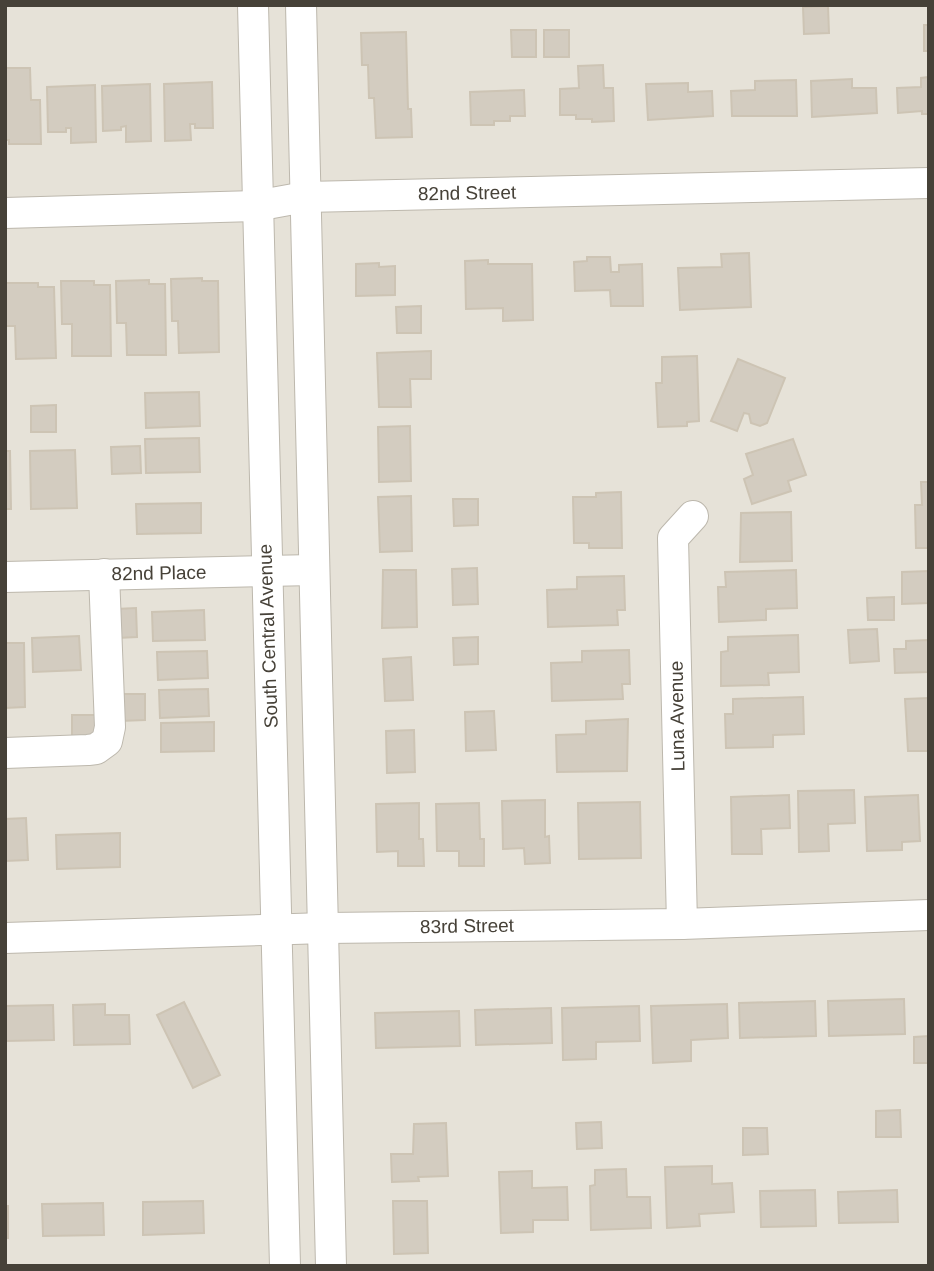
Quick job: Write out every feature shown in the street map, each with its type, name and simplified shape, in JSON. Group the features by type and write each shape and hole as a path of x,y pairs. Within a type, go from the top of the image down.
{"street":[{"name":"South Central Avenue","path":"253,5 256,206 278,930 285,1266"},
{"path":"301,5 331,1266"},
{"name":"82nd Street","path":"5,213 256,206 305,197 929,183"},
{"name":"Luna Avenue","path":"682,924 673,538 694,516"},
{"name":"82nd Place","path":"5,577 314,570"},
{"path":"5,753 88,750 96,749 107,741 110,727 104,575"},
{"name":"83rd Street","path":"5,938 325,928 682,924 929,915"}],"shaded area":[{"path":"5,5 929,5 929,1266 5,1266"}],"building":[{"path":"828,6 829,33 804,34 803,7"},
{"path":"924,25 929,25 929,51 924,51"},
{"path":"511,30 536,30 536,57 512,57"},
{"path":"544,30 569,30 569,57 544,57"},
{"path":"406,32 408,109 411,109 412,137 376,138 374,98 369,98 368,65 362,65 361,33"},
{"path":"603,65 604,88 613,88 614,121 592,122 592,119 576,119 576,115 560,115 560,89 579,88 578,66"},
{"path":"5,68 30,68 31,100 40,100 41,144 9,144 9,140 5,140"},
{"path":"929,77 929,114 922,114 922,111 898,113 897,88 921,87 921,78"},
{"path":"852,79 852,88 876,88 877,113 812,117 811,81"},
{"path":"796,80 797,116 732,116 731,91 755,90 755,81"},
{"path":"212,82 213,128 195,128 195,124 190,124 191,140 165,141 164,84"},
{"path":"688,83 688,92 712,91 713,116 648,120 646,84"},
{"path":"150,84 151,141 126,142 126,126 121,127 121,130 103,131 102,86"},
{"path":"95,85 96,142 71,143 71,128 66,128 66,132 48,132 47,87"},
{"path":"524,90 525,116 510,116 510,121 494,121 494,125 471,125 470,92"},
{"path":"749,253 751,307 680,310 678,268 722,267 721,254"},
{"path":"587,257 610,257 611,272 619,272 619,265 642,264 643,306 611,306 610,290 575,291 574,262 587,261"},
{"path":"488,260 488,264 532,264 533,320 503,321 503,308 466,309 465,261"},
{"path":"379,263 379,267 395,266 395,295 356,296 356,264"},
{"path":"202,278 202,281 218,281 219,352 179,353 178,321 172,321 171,279"},
{"path":"149,280 149,284 165,284 166,355 127,355 126,323 117,323 116,281"},
{"path":"61,281 94,281 94,285 110,285 111,356 72,356 72,324 62,324"},
{"path":"5,283 38,283 38,287 54,287 56,358 16,359 15,326 6,326"},
{"path":"421,306 421,333 397,333 396,307"},
{"path":"431,351 431,379 410,379 411,407 379,407 377,353"},
{"path":"697,356 699,421 687,422 687,426 658,427 656,383 662,383 662,357"},
{"path":"738,359 785,378 767,423 760,426 751,423 749,414 744,413 737,431 711,421"},
{"path":"199,392 200,426 146,428 145,393"},
{"path":"56,405 56,432 31,432 31,406"},
{"path":"410,426 411,481 379,482 378,427"},
{"path":"199,438 200,472 146,473 145,439"},
{"path":"793,439 806,475 788,481 791,491 752,504 744,479 753,475 746,454"},
{"path":"140,446 141,473 112,474 111,447"},
{"path":"75,450 77,508 31,509 30,451"},
{"path":"5,451 10,451 11,509 5,509"},
{"path":"921,482 929,482 929,548 916,548 915,505 922,505"},
{"path":"621,492 622,548 589,548 589,543 574,543 573,497 596,497 596,493"},
{"path":"411,496 412,551 380,552 378,497"},
{"path":"453,499 478,499 478,525 454,526"},
{"path":"201,503 201,533 137,534 136,504"},
{"path":"791,512 792,561 740,562 741,513"},
{"path":"477,568 478,604 453,605 452,569"},
{"path":"383,570 416,570 417,627 382,628"},
{"path":"796,570 797,608 766,609 766,620 719,622 718,587 726,587 725,572"},
{"path":"929,571 929,603 902,604 902,572"},
{"path":"624,576 625,610 617,610 618,625 548,627 547,590 577,589 577,577"},
{"path":"894,597 894,620 868,620 867,598"},
{"path":"136,608 137,637 117,638 116,609"},
{"path":"204,610 205,640 153,641 152,612"},
{"path":"877,629 879,661 850,663 848,630"},
{"path":"798,635 799,672 768,673 769,685 721,686 721,652 728,651 728,637"},
{"path":"79,636 81,670 33,672 32,638"},
{"path":"478,637 478,664 454,665 453,638"},
{"path":"929,640 929,672 895,673 894,649 906,649 906,641"},
{"path":"5,643 24,643 25,707 5,708"},
{"path":"629,650 630,684 622,684 623,699 552,701 551,663 582,662 582,651"},
{"path":"207,651 208,678 158,680 157,652"},
{"path":"411,657 413,700 385,701 383,659"},
{"path":"208,689 209,716 160,718 159,690"},
{"path":"120,694 145,694 145,720 120,721"},
{"path":"803,697 804,734 773,735 773,747 726,748 725,714 733,714 733,699"},
{"path":"929,698 929,751 908,751 905,699"},
{"path":"494,711 496,750 466,751 465,712"},
{"path":"72,715 96,715 97,741 72,742"},
{"path":"628,719 627,771 557,772 556,735 586,734 586,721"},
{"path":"214,722 214,751 161,752 161,723"},
{"path":"414,730 415,772 387,773 386,731"},
{"path":"854,790 855,823 828,824 829,851 799,852 798,791"},
{"path":"789,795 790,828 761,829 762,854 732,854 731,797"},
{"path":"918,795 920,841 902,842 902,850 867,851 865,797"},
{"path":"545,800 545,837 549,836 550,863 525,864 524,848 503,849 502,801"},
{"path":"640,802 641,858 579,859 578,803"},
{"path":"419,803 419,839 423,839 424,866 398,866 398,851 377,852 376,804"},
{"path":"479,803 480,839 484,839 484,866 459,866 459,851 437,851 436,804"},
{"path":"26,818 28,860 5,861 5,819"},
{"path":"120,833 120,867 57,869 56,835"},
{"path":"904,999 905,1034 829,1036 828,1001"},
{"path":"815,1001 816,1036 740,1038 739,1003"},
{"path":"184,1002 220,1075 193,1088 157,1015"},
{"path":"105,1004 105,1015 129,1015 130,1044 74,1045 73,1005"},
{"path":"727,1004 728,1038 691,1040 691,1061 653,1063 651,1006"},
{"path":"53,1005 54,1040 5,1041 5,1006"},
{"path":"639,1006 640,1041 596,1042 596,1059 563,1060 562,1008"},
{"path":"551,1008 552,1043 476,1045 475,1010"},
{"path":"459,1011 460,1046 376,1048 375,1013"},
{"path":"929,1036 929,1063 914,1063 914,1037"},
{"path":"900,1110 901,1137 876,1137 876,1111"},
{"path":"601,1122 602,1148 577,1149 576,1123"},
{"path":"446,1123 448,1176 418,1177 419,1181 392,1182 391,1154 413,1154 414,1124"},
{"path":"743,1128 767,1128 768,1154 743,1155"},
{"path":"712,1166 712,1184 732,1183 734,1212 699,1214 700,1226 667,1228 665,1167"},
{"path":"626,1169 627,1197 650,1197 651,1228 591,1230 590,1186 595,1185 595,1170"},
{"path":"532,1171 532,1188 567,1187 568,1220 533,1220 533,1232 501,1233 499,1172"},
{"path":"815,1190 816,1226 761,1227 760,1191"},
{"path":"897,1190 898,1222 839,1223 838,1192"},
{"path":"203,1201 204,1233 143,1235 143,1202"},
{"path":"393,1201 427,1201 428,1253 394,1254"},
{"path":"103,1203 104,1235 43,1236 42,1204"},
{"path":"5,1206 8,1206 8,1238 5,1238"}]}
